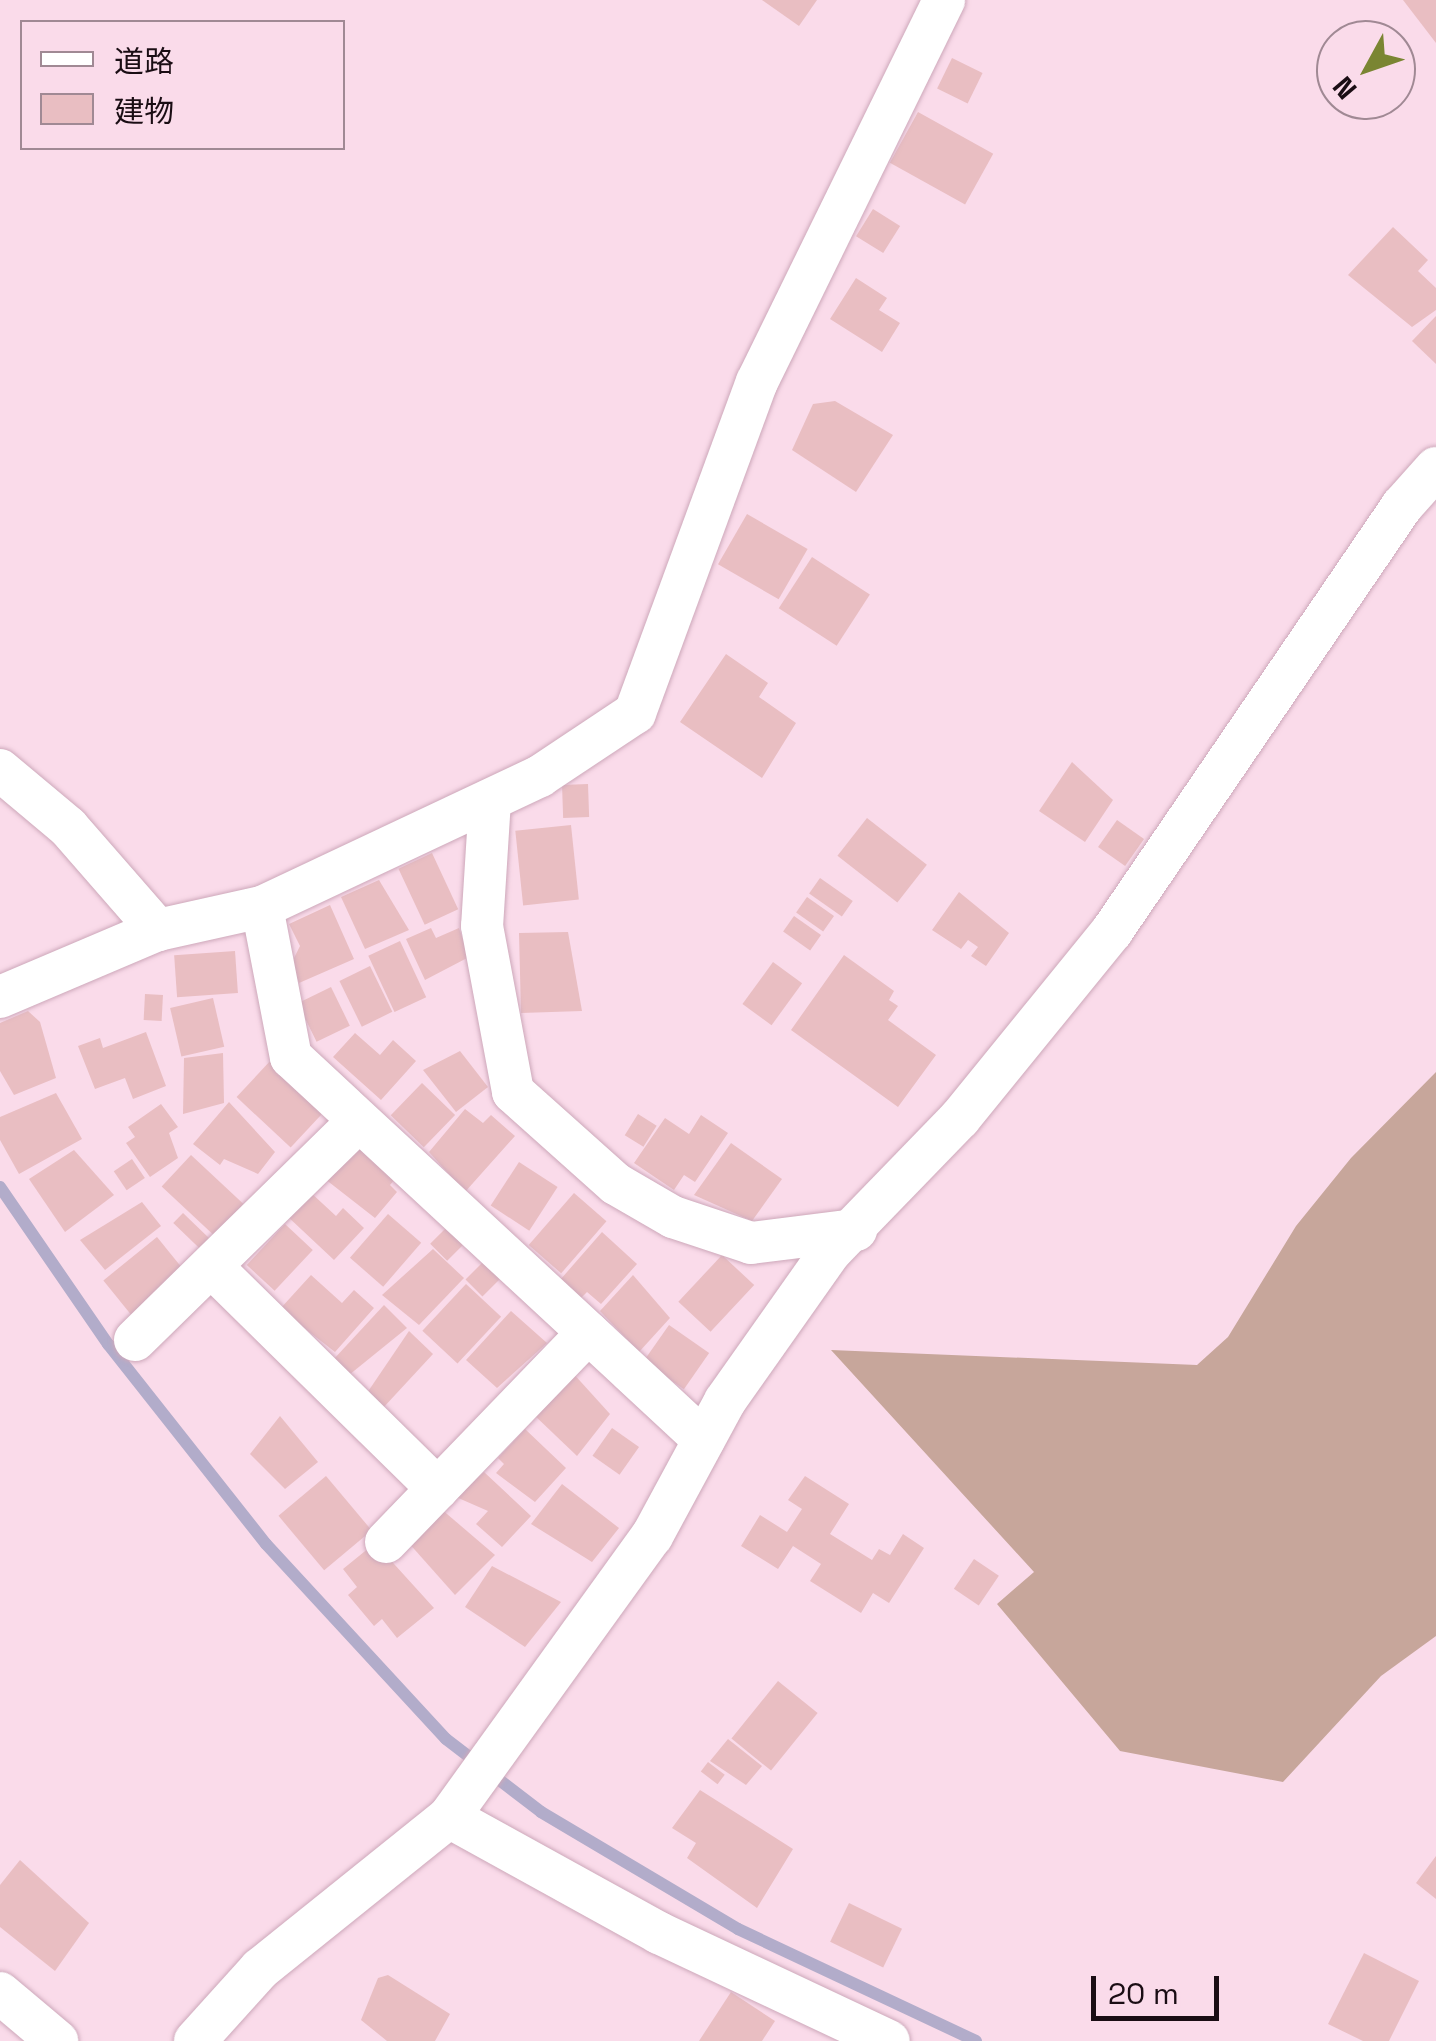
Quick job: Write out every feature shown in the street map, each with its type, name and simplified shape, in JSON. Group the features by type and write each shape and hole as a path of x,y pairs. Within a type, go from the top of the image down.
{"street":[{"path":"0,997 158,930 262,907 490,800 600,742 646,697 756,382 944,0"},
{"path":"196,2041 260,1969 455,1809 652,1536 704,1440 831,1251 856,1230 960,1118 1112,931 1436,468"},
{"path":"0,770 68,826 158,930"},
{"path":"490,800 482,926 513,1092 616,1184 673,1216 751,1243 856,1230"},
{"path":"262,907 291,1056 704,1440"},
{"path":"135,1340 213,1268 359,1121"},
{"path":"213,1268 438,1489"},
{"path":"386,1542 588,1333"},
{"path":"455,1809 659,1933 889,2041"},
{"path":"0,1993 57,2041"}],"shaded area":[{"path":"1436,1072 1436,1636 1381,1676 1283,1782 1120,1751 997,1604 1034,1572 831,1350 1197,1365 1228,1337 1296,1226 1351,1158"}],"building":[{"path":"762,0 817,0 799,26"},
{"path":"1403,0 1436,0 1436,43"},
{"path":"952,58 983,73 968,103 937,89"},
{"path":"918,112 993,154 965,204 890,163"},
{"path":"873,209 900,226 883,253 856,236"},
{"path":"1393,227 1428,260 1418,271 1436,288 1436,310 1412,327 1348,275"},
{"path":"856,278 887,298 879,310 900,323 882,352 830,319"},
{"path":"1436,316 1436,364 1412,341"},
{"path":"835,401 893,435 856,492 792,450 813,404"},
{"path":"747,514 808,549 779,599 718,564"},
{"path":"812,557 870,595 837,646 779,608"},
{"path":"726,654 768,683 759,697 796,723 762,778 680,722"},
{"path":"1072,762 1113,800 1085,842 1039,811"},
{"path":"588,784 589,817 563,818 562,785"},
{"path":"867,818 927,865 897,903 837,856"},
{"path":"1117,820 1144,839 1125,866 1098,847"},
{"path":"571,825 579,900 523,905 515,831"},
{"path":"432,853 458,909 425,925 398,869"},
{"path":"820,878 853,901 842,917 809,894"},
{"path":"379,880 409,930 365,949 341,897"},
{"path":"959,892 1009,933 986,966 971,956 978,947 968,940 961,949 932,930"},
{"path":"807,897 834,916 823,931 796,913"},
{"path":"330,905 354,959 299,983 291,964 300,946 289,924"},
{"path":"794,916 821,935 810,950 783,932"},
{"path":"431,928 436,938 459,928 469,957 425,980 406,939"},
{"path":"568,932 582,1011 521,1013 519,933"},
{"path":"400,941 426,997 394,1012 368,956"},
{"path":"235,951 238,993 177,997 174,955"},
{"path":"844,955 894,991 889,1000 898,1006 888,1020 936,1055 898,1107 791,1030"},
{"path":"773,962 802,983 772,1025 742,1004"},
{"path":"370,966 392,1012 362,1027 339,981"},
{"path":"331,987 350,1026 317,1042 298,1003"},
{"path":"145,994 163,995 162,1021 144,1020"},
{"path":"213,998 224,1047 181,1057 170,1008"},
{"path":"28,1011 40,1022 56,1078 14,1095 0,1071 0,1023"},
{"path":"146,1032 166,1086 133,1099 125,1078 95,1089 78,1046 100,1038 103,1048"},
{"path":"355,1033 380,1055 393,1040 416,1061 381,1100 333,1057"},
{"path":"460,1051 488,1087 456,1112 423,1070"},
{"path":"223,1053 224,1103 183,1114 184,1058"},
{"path":"272,1059 326,1109 291,1147 237,1097"},
{"path":"422,1083 455,1115 424,1147 391,1115"},
{"path":"56,1093 82,1139 19,1174 0,1140 0,1117"},
{"path":"229,1102 275,1152 258,1174 224,1159 220,1165 193,1144"},
{"path":"161,1104 178,1127 169,1133 178,1158 150,1177 126,1143 135,1137 128,1127"},
{"path":"465,1109 483,1123 491,1115 515,1136 465,1192 429,1152"},
{"path":"638,1114 657,1126 643,1147 625,1135"},
{"path":"701,1115 728,1133 695,1182 684,1175 674,1190 634,1163 665,1118 689,1134"},
{"path":"355,1143 395,1179 390,1185 397,1192 375,1218 325,1179"},
{"path":"731,1143 782,1179 752,1221 694,1195"},
{"path":"74,1150 114,1195 65,1232 29,1179"},
{"path":"191,1155 245,1205 216,1237 162,1186"},
{"path":"132,1159 145,1178 127,1190 114,1171"},
{"path":"519,1162 558,1187 529,1231 491,1206"},
{"path":"309,1191 336,1216 343,1208 364,1228 334,1260 286,1215"},
{"path":"574,1193 606,1221 561,1273 529,1245"},
{"path":"142,1202 161,1226 105,1270 80,1240"},
{"path":"183,1213 218,1247 209,1257 173,1223"},
{"path":"388,1214 421,1243 383,1287 350,1258"},
{"path":"285,1224 313,1250 275,1291 247,1265"},
{"path":"450,1224 467,1241 447,1261 430,1244"},
{"path":"602,1232 637,1264 601,1304 587,1292 580,1299 560,1280"},
{"path":"157,1237 186,1273 132,1316 103,1280"},
{"path":"433,1249 464,1278 419,1325 382,1295"},
{"path":"722,1255 754,1285 711,1332 678,1302"},
{"path":"486,1259 503,1276 482,1296 465,1280"},
{"path":"311,1275 342,1303 354,1290 374,1308 335,1352 280,1309"},
{"path":"633,1275 670,1318 639,1352 600,1311"},
{"path":"466,1284 501,1317 457,1364 422,1331"},
{"path":"384,1305 407,1328 349,1375 333,1360"},
{"path":"511,1311 547,1343 497,1388 466,1360"},
{"path":"669,1325 709,1353 684,1389 644,1361"},
{"path":"409,1331 433,1354 383,1408 367,1393"},
{"path":"571,1371 610,1414 577,1456 532,1413"},
{"path":"280,1416 318,1462 285,1489 250,1454"},
{"path":"612,1428 639,1447 620,1475 592,1456"},
{"path":"525,1429 566,1468 535,1502 496,1473 504,1464 498,1458"},
{"path":"484,1472 531,1516 502,1547 476,1524 488,1511 456,1497"},
{"path":"326,1476 372,1530 324,1570 279,1516"},
{"path":"805,1476 849,1504 830,1534 872,1560 879,1549 890,1555 903,1534 924,1548 889,1603 873,1593 861,1613 810,1581 821,1564 793,1546 778,1569 741,1546 760,1515 787,1532 802,1509 788,1500"},
{"path":"562,1484 619,1528 592,1562 531,1524"},
{"path":"440,1508 495,1555 455,1595 407,1541"},
{"path":"375,1543 434,1608 397,1638 382,1619 374,1626 348,1595 357,1587 343,1569"},
{"path":"974,1559 999,1576 979,1606 954,1589"},
{"path":"492,1566 561,1602 525,1647 465,1607"},
{"path":"778,1681 818,1713 771,1771 731,1739"},
{"path":"728,1739 762,1766 746,1785 710,1761"},
{"path":"708,1762 725,1775 718,1784 701,1772"},
{"path":"700,1790 793,1849 757,1908 687,1858 696,1843 672,1828"},
{"path":"1436,1856 1436,1899 1416,1883"},
{"path":"20,1860 89,1923 55,1971 0,1927 0,1885"},
{"path":"849,1903 902,1929 883,1968 830,1942"},
{"path":"1364,1953 1419,1981 1389,2041 1363,2041 1328,2024"},
{"path":"388,1975 450,2014 435,2041 387,2041 361,2020 378,1978"},
{"path":"731,1992 775,2021 762,2041 699,2041"}],"waterway":[{"path":"0,1187 108,1344 266,1544 446,1739 541,1812 738,1929 976,2041"}]}
